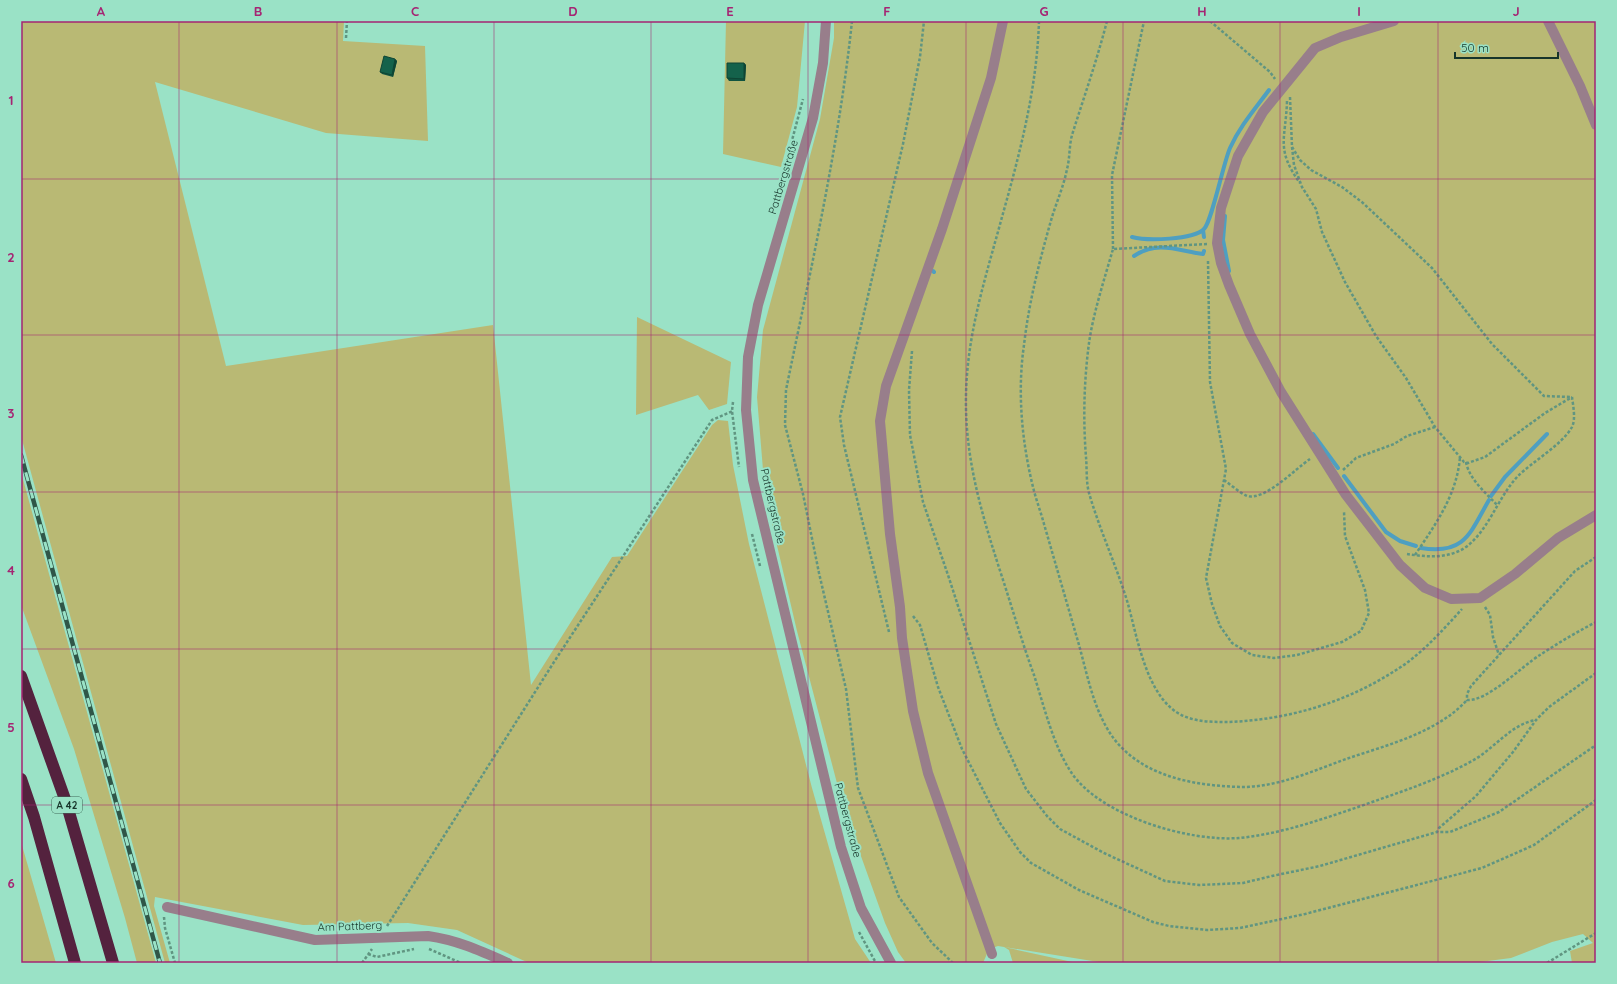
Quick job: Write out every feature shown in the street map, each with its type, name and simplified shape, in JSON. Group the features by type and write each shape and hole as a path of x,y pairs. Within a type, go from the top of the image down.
{"highway":[{"name":"A 42","path":"21,676 66,802 113,963"},
{"path":"21,779 34,817 75,963"}],"street":[{"name":"Pattbergstraße","path":"826,21 823,63 813,118 758,305 748,357 746,410 753,480 842,846 861,908 891,963"},
{"path":"992,954 928,772 913,711 902,638 900,607 890,534 880,421 886,386 942,229 991,78 1003,21"},
{"path":"1394,21 1325,42 1315,48 1306,57 1301,67 1263,112 1238,156 1221,208 1217,244 1221,262 1229,285 1250,334 1281,392 1333,476 1400,565 1424,588 1451,599 1476,598 1514,574 1558,538 1596,515"},
{"path":"1548,21 1580,86 1596,125"},
{"name":"Am Pattberg","path":"167,907 315,940 428,936 444,938 466,944 508,963"}],"path":[{"path":"346,38 347,21"},
{"path":"852,21 847,67 828,179 786,390 785,425 803,494 819,573 846,689 858,788 899,897 932,943 953,963"},
{"path":"891,638 844,445 840,417 903,144 920,57 924,21"},
{"path":"1039,21 1034,86 1028,118 977,313 967,374 966,407 972,475 981,512 1052,729 1071,772 1102,801 1147,823 1175,832 1198,836 1241,838 1305,824 1394,795 1476,759 1518,726 1536,720"},
{"path":"1107,21 1095,66 1072,137 1067,169 1038,269 1023,346 1023,426 1033,486 1087,674 1104,722 1111,735 1123,749 1146,767 1180,780 1246,787 1295,778 1402,740 1438,722 1459,709 1467,700 1467,694 1471,686 1575,572 1596,557"},
{"path":"1144,21 1112,175 1113,249 1089,342 1083,421 1088,491 1126,598 1149,677 1163,701 1183,717 1197,721 1214,722 1250,721 1282,716 1324,705 1366,688 1396,671 1431,642 1476,598 1490,615 1492,637 1499,655"},
{"path":"1210,21 1270,72 1275,78 1276,85 1283,87 1287,103 1290,107"},
{"path":"1293,75 1290,107 1292,147 1294,165 1302,187"},
{"path":"786,164 804,98"},
{"path":"1287,103 1284,119 1284,153 1292,173 1316,209 1322,232 1345,282 1376,336 1406,378 1435,427 1465,462 1467,469 1477,483 1497,505"},
{"path":"1292,147 1297,157 1303,164 1342,187 1363,203 1432,268 1492,344 1544,396 1572,397"},
{"path":"1113,249 1217,244"},
{"path":"1217,244 1208,255 1210,382 1226,469 1206,578 1212,604 1220,626 1232,644 1252,654 1274,658 1298,655 1342,642 1361,631 1369,613 1365,590 1345,536 1343,518 1346,495"},
{"path":"912,348 909,390 910,435 923,502 996,724 1026,789 1047,816 1060,828 1098,850 1165,881 1199,885 1243,883 1320,866 1437,832 1450,832 1500,812 1596,745"},
{"path":"734,396 732,411 740,474"},
{"path":"1465,462 1475,461 1485,457 1545,413 1572,397"},
{"path":"1460,457 1458,471 1445,509 1414,556 1447,555 1467,547 1477,537 1497,505 1518,476 1562,438 1571,428 1573,422 1572,397"},
{"path":"380,937 558,656 712,420 732,411 746,410"},
{"path":"1333,476 1356,458 1394,444 1407,436 1435,427"},
{"path":"1224,480 1245,495 1253,497 1272,488 1318,452"},
{"path":"751,527 762,573"},
{"path":"900,607 914,616 920,625 938,687 962,750 1000,823 1020,852 1031,863 1079,890 1158,923 1194,929 1240,928 1305,914 1482,868 1534,845 1596,800"},
{"path":"1467,700 1473,701 1485,695 1538,656 1596,622"},
{"path":"1437,832 1439,828 1476,796 1513,752 1536,720 1549,707 1596,673"},
{"path":"167,907 164,916 165,928 175,963"},
{"path":"856,925 876,963"},
{"path":"1548,963 1596,933"},
{"path":"362,963 368,954 377,957 421,948"},
{"path":"426,948 461,963"}],"shaded area":[{"path":"21,21 344,21 343,41 425,46 428,141 326,133 155,82 226,366 493,325 531,685 612,557 627,556 712,425 718,420 728,421 733,465 749,544 812,788 855,939 871,963 529,963 457,930 408,923 303,925 155,897 154,906 170,963 165,963 21,436"},
{"path":"726,21 805,21 797,107 781,167 723,154"},
{"path":"834,21 1596,21 1596,962 1572,963 1570,951 1593,943 1583,934 1552,942 1511,958 1472,963 1105,963 998,946 989,949 983,963 906,963 898,952 885,923 843,806 797,631 765,494 757,397 763,330 820,119 834,38"},
{"path":"637,317 731,362 727,404 709,410 698,395 636,415"},
{"path":"21,472 156,963 137,963 74,749 21,605"},
{"path":"21,842 56,963 21,963"},
{"path":"1004,947 1077,963 1013,963 1009,950"}],"building":[{"path":"384,56 395,59 392,75 380,72"},
{"path":"727,63 744,63 744,79 727,78"}],"waterway":[{"path":"1132,237 1170,239 1198,233 1204,229 1214,204 1230,148 1243,125 1269,90"},
{"path":"1225,216 1223,240 1229,271"},
{"path":"1203,230 1204,237"},
{"path":"1134,256 1143,251 1160,248 1177,249 1203,254 1204,251"},
{"path":"1313,434 1338,468"},
{"path":"1491,496 1505,477 1547,434"},
{"path":"1344,476 1386,532 1400,541 1416,546"},
{"path":"1421,548 1436,549 1448,548 1457,545 1471,532 1489,500"}],"railway":[{"path":"21,455 160,963"}]}
